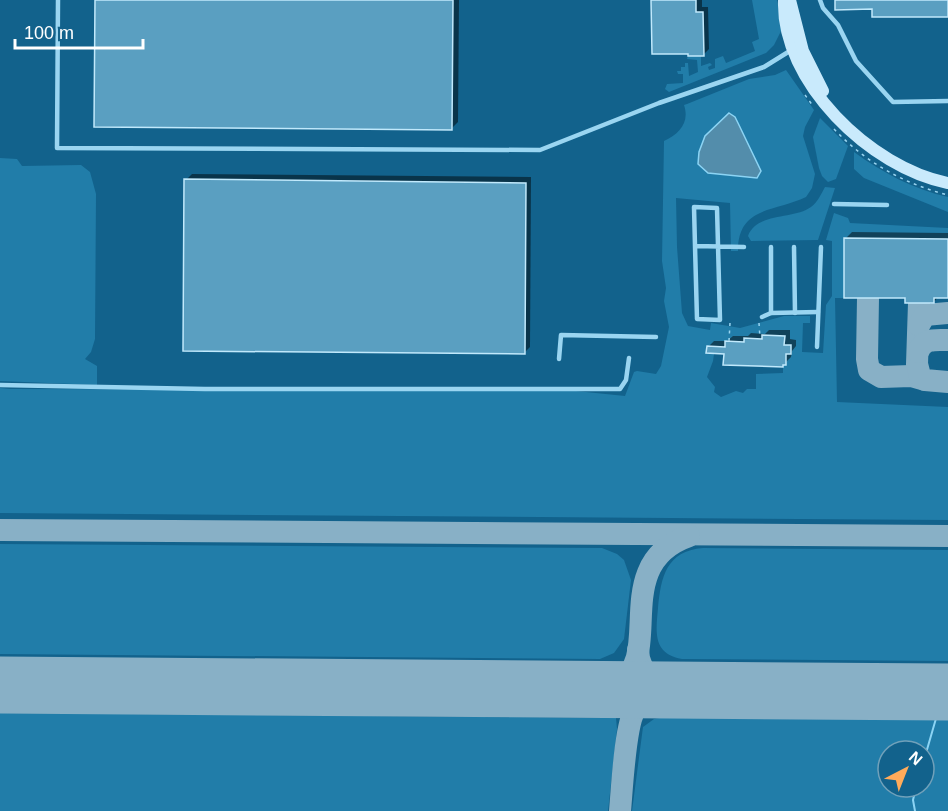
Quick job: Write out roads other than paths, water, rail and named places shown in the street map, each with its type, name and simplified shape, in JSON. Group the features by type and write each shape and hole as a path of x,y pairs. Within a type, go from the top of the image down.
{"street":[{"path":"784,0 783,15 797,44"},
{"path":"790,0 799,67 813,89 856,136 894,163 934,180 948,183"}],"lane":[{"path":"58,0 57,148 540,150 658,103 764,67 797,44"},
{"path":"820,0 823,8 837,24 856,61 892,102 948,101"},
{"path":"834,204 887,205"},
{"path":"694,207 717,208 720,320 697,319 694,246 694,207"},
{"path":"694,246 744,247"},
{"path":"771,247 771,313"},
{"path":"794,247 795,313"},
{"path":"817,346 821,247"},
{"path":"760,318 771,313 818,312"},
{"path":"559,359 561,335 657,337"},
{"path":"0,386 206,389 620,389 626,380 629,358"}],"waterway":[{"path":"930,739 948,677"},
{"path":"913,799 915,811"}]}
